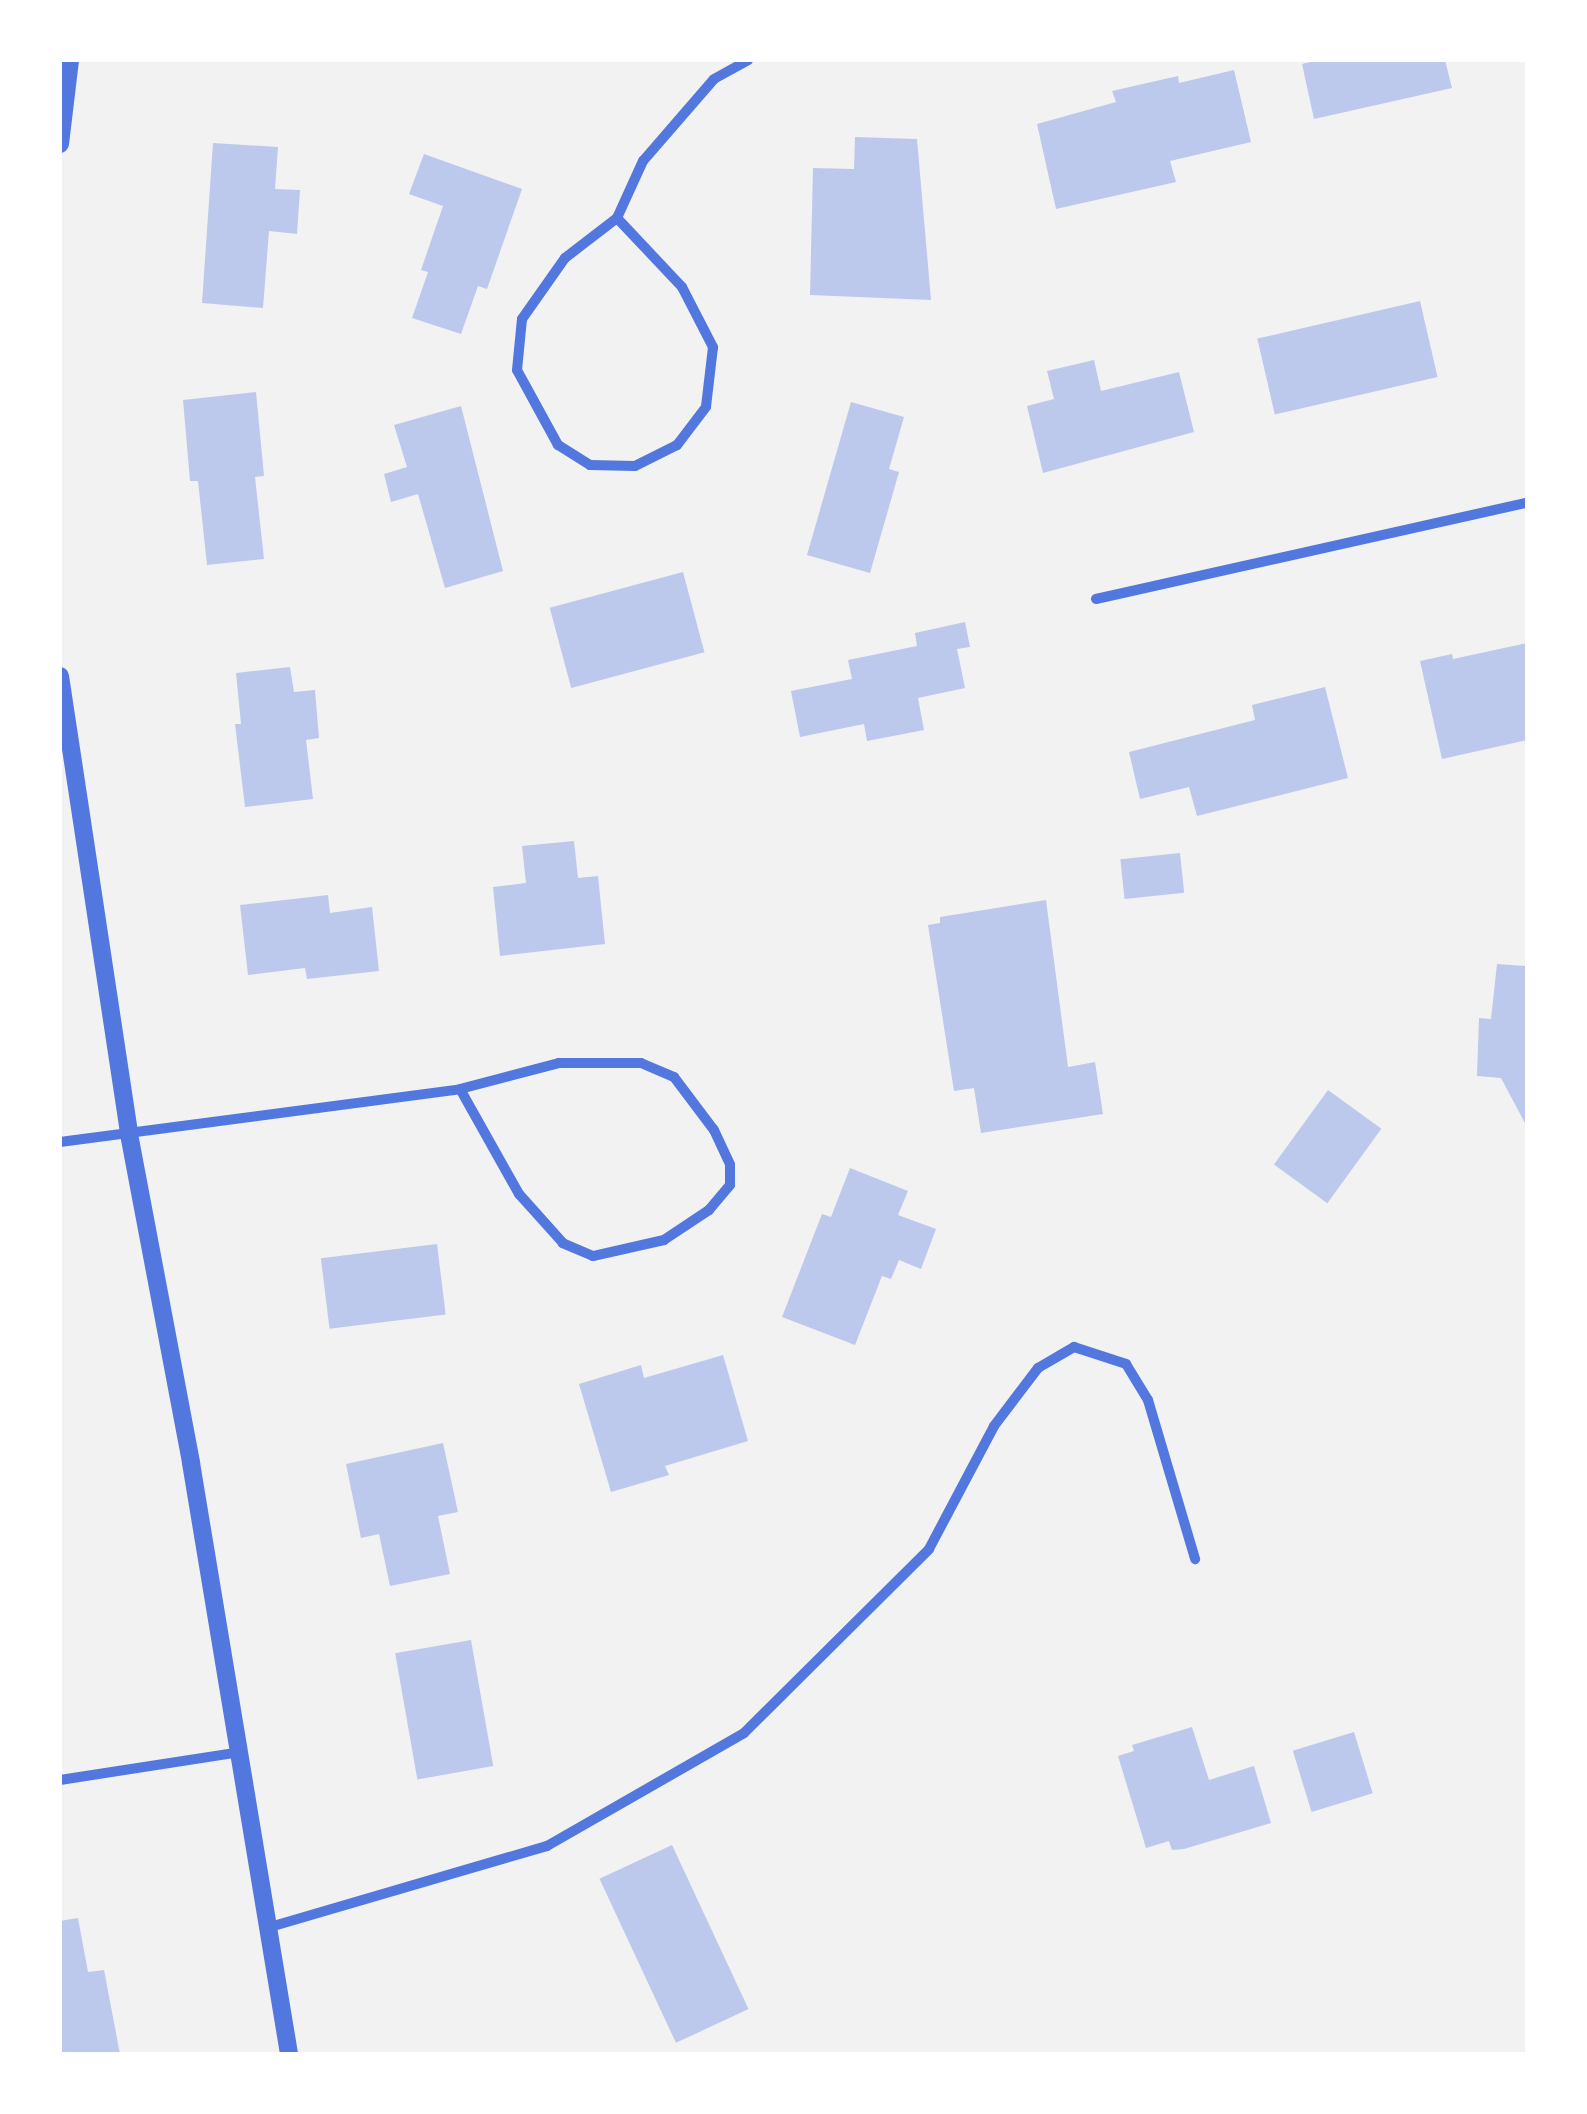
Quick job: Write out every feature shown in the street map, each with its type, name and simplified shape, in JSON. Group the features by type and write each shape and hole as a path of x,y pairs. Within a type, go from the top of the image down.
{"street":[{"path":"60,144 70,60"},
{"path":"617,218 682,288 713,347 706,408 677,445 635,466 590,465 558,445 517,370 522,320 565,258 617,218 643,161 714,78 748,60"},
{"path":"1096,599 1527,503"},
{"path":"60,676 128,1134 241,1752 289,2054"},
{"path":"60,1142 460,1089 560,1063 641,1063 674,1077 714,1130 730,1166 730,1185 710,1210 664,1240 593,1256 563,1243 519,1194 460,1089"},
{"path":"270,1927 548,1846 744,1733 929,1550 994,1426 1038,1368 1074,1347 1126,1364 1148,1400 1196,1559"},
{"path":"60,1780 241,1752"}],"building":[{"path":"1319,60 1445,60 1452,88 1314,119 1302,64"},
{"path":"1234,70 1251,142 1170,161 1176,182 1056,209 1037,124 1116,102 1112,91 1178,76 1179,83"},
{"path":"855,137 917,139 931,300 810,295 813,168 854,169"},
{"path":"213,143 278,147 275,189 300,190 297,234 269,231 263,308 202,303"},
{"path":"424,154 522,189 487,289 478,286 461,334 412,318 428,272 421,270 443,206 409,194"},
{"path":"1420,301 1438,377 1275,415 1257,339"},
{"path":"1094,360 1101,391 1179,372 1194,432 1043,473 1027,406 1054,399 1047,371"},
{"path":"256,392 264,476 255,477 264,559 207,565 198,481 190,481 183,400"},
{"path":"851,402 904,417 889,469 899,472 870,573 807,555"},
{"path":"461,406 503,571 445,588 418,494 391,502 384,474 407,467 394,425"},
{"path":"683,572 704,652 571,688 550,608"},
{"path":"965,622 970,647 957,649 965,688 918,698 924,730 867,741 864,724 800,737 791,691 852,679 848,660 917,646 915,633"},
{"path":"1527,643 1527,740 1442,759 1420,661 1452,654 1453,659"},
{"path":"290,667 294,692 315,690 319,738 306,740 313,799 245,807 235,724 241,724 236,673"},
{"path":"1325,687 1348,778 1197,816 1189,787 1140,799 1129,752 1255,720 1252,705"},
{"path":"574,841 578,878 598,876 605,944 500,956 493,887 526,883 522,846"},
{"path":"1180,853 1184,893 1125,899 1120,859"},
{"path":"328,895 330,913 372,907 379,971 307,979 305,968 248,975 240,905"},
{"path":"1046,900 1068,1067 1095,1062 1103,1114 981,1133 974,1088 954,1091 928,925 940,923 940,917"},
{"path":"1497,964 1527,966 1527,1127 1501,1078 1477,1076 1479,1018 1491,1019"},
{"path":"1328,1090 1381,1129 1327,1203 1274,1164"},
{"path":"850,1168 908,1191 898,1215 936,1229 921,1269 899,1260 891,1279 882,1276 855,1345 782,1317 822,1214 831,1217"},
{"path":"437,1244 446,1314 330,1329 321,1258"},
{"path":"723,1355 748,1441 665,1466 669,1475 611,1492 579,1384 641,1365 644,1378"},
{"path":"443,1443 458,1512 438,1516 450,1574 390,1586 379,1534 361,1538 346,1464"},
{"path":"471,1640 493,1766 417,1779 395,1653"},
{"path":"1192,1727 1209,1780 1254,1766 1271,1823 1184,1849 1172,1850 1169,1841 1146,1848 1118,1756 1134,1751 1132,1745"},
{"path":"1354,1732 1373,1793 1312,1812 1293,1751"},
{"path":"672,1845 748,2009 676,2043 599,1879"},
{"path":"78,1918 88,1972 104,1970 120,2054 60,2054 60,1921"}]}
